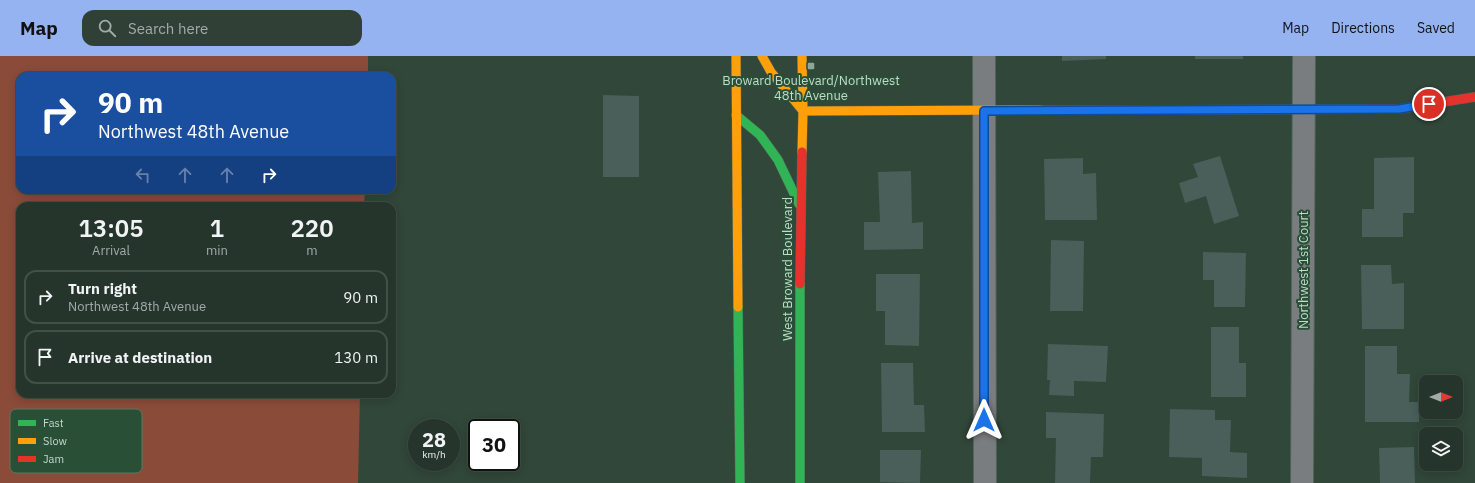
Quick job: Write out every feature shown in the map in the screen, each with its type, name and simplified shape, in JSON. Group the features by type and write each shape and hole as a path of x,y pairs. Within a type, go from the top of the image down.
{"main road":[{"path":"736,56 740,483"},
{"path":"762,56 770,72 803,111 1399,109 1475,97"},
{"name":"West Broward Boulevard","path":"800,483 800,207 803,111 802,56"},
{"path":"736,115 760,135 778,160 800,207"}],"street":[{"path":"984,56 985,483"},
{"name":"Northwest 1st Court","path":"1302,483 1304,56"}],"shaded area":[{"path":"0,56 368,56 368,72 16,72 16,194 365,194 364,202 16,202 16,398 360,398 358,483 0,483"}],"building":[{"path":"1062,56 1106,56 1106,59 1062,61"},
{"path":"1195,56 1243,56 1243,59 1195,59"},
{"path":"603,95 639,96 639,177 603,177"},
{"path":"1220,156 1239,216 1214,224 1206,196 1185,203 1179,183 1198,177 1193,164"},
{"path":"1414,157 1414,213 1403,213 1403,237 1362,237 1362,209 1374,209 1374,158"},
{"path":"1083,158 1083,174 1096,173 1097,220 1045,220 1044,159"},
{"path":"911,171 912,223 923,222 923,249 864,250 864,222 880,222 878,172"},
{"path":"1051,240 1084,241 1083,311 1050,311"},
{"path":"1203,252 1246,253 1245,307 1214,307 1214,280 1203,280"},
{"path":"1361,265 1391,265 1392,284 1404,283 1404,329 1362,329"},
{"path":"876,274 920,274 919,346 885,345 885,311 876,311"},
{"path":"1211,327 1239,327 1239,363 1246,363 1246,397 1211,397"},
{"path":"1048,344 1108,346 1106,382 1074,381 1074,396 1049,395 1050,380 1047,380"},
{"path":"1365,346 1397,346 1397,374 1410,374 1409,402 1419,402 1419,422 1365,422"},
{"path":"881,363 913,363 914,405 924,405 925,432 882,432"},
{"path":"1170,409 1215,410 1215,420 1231,420 1230,452 1247,453 1247,478 1202,476 1202,458 1169,457"},
{"path":"1046,412 1104,414 1103,457 1091,457 1090,483 1055,483 1056,438 1046,438"},
{"path":"1414,447 1415,483 1380,483 1379,448"},
{"path":"880,450 921,450 920,483 880,482"}],"traffic: fast":[{"path":"1169,110 1363,109"},
{"path":"736,115 760,135 778,160 799,204"},
{"path":"800,284 800,483"},
{"path":"738,307 740,483"}],"traffic: slow":[{"path":"736,56 738,307"},
{"path":"762,56 771,72 803,111"},
{"path":"802,56 802,152"},
{"path":"803,111 1041,110"}],"traffic: jam":[{"path":"1363,109 1399,109 1475,97"},
{"path":"1041,110 1169,110"},
{"path":"800,284 802,152"}],"place":[{"name":"Broward Boulevard/Northwest 48th Avenue","path":"811,66"}],"route":[{"path":"984,420 984,111 1399,109 1429,104"}]}
